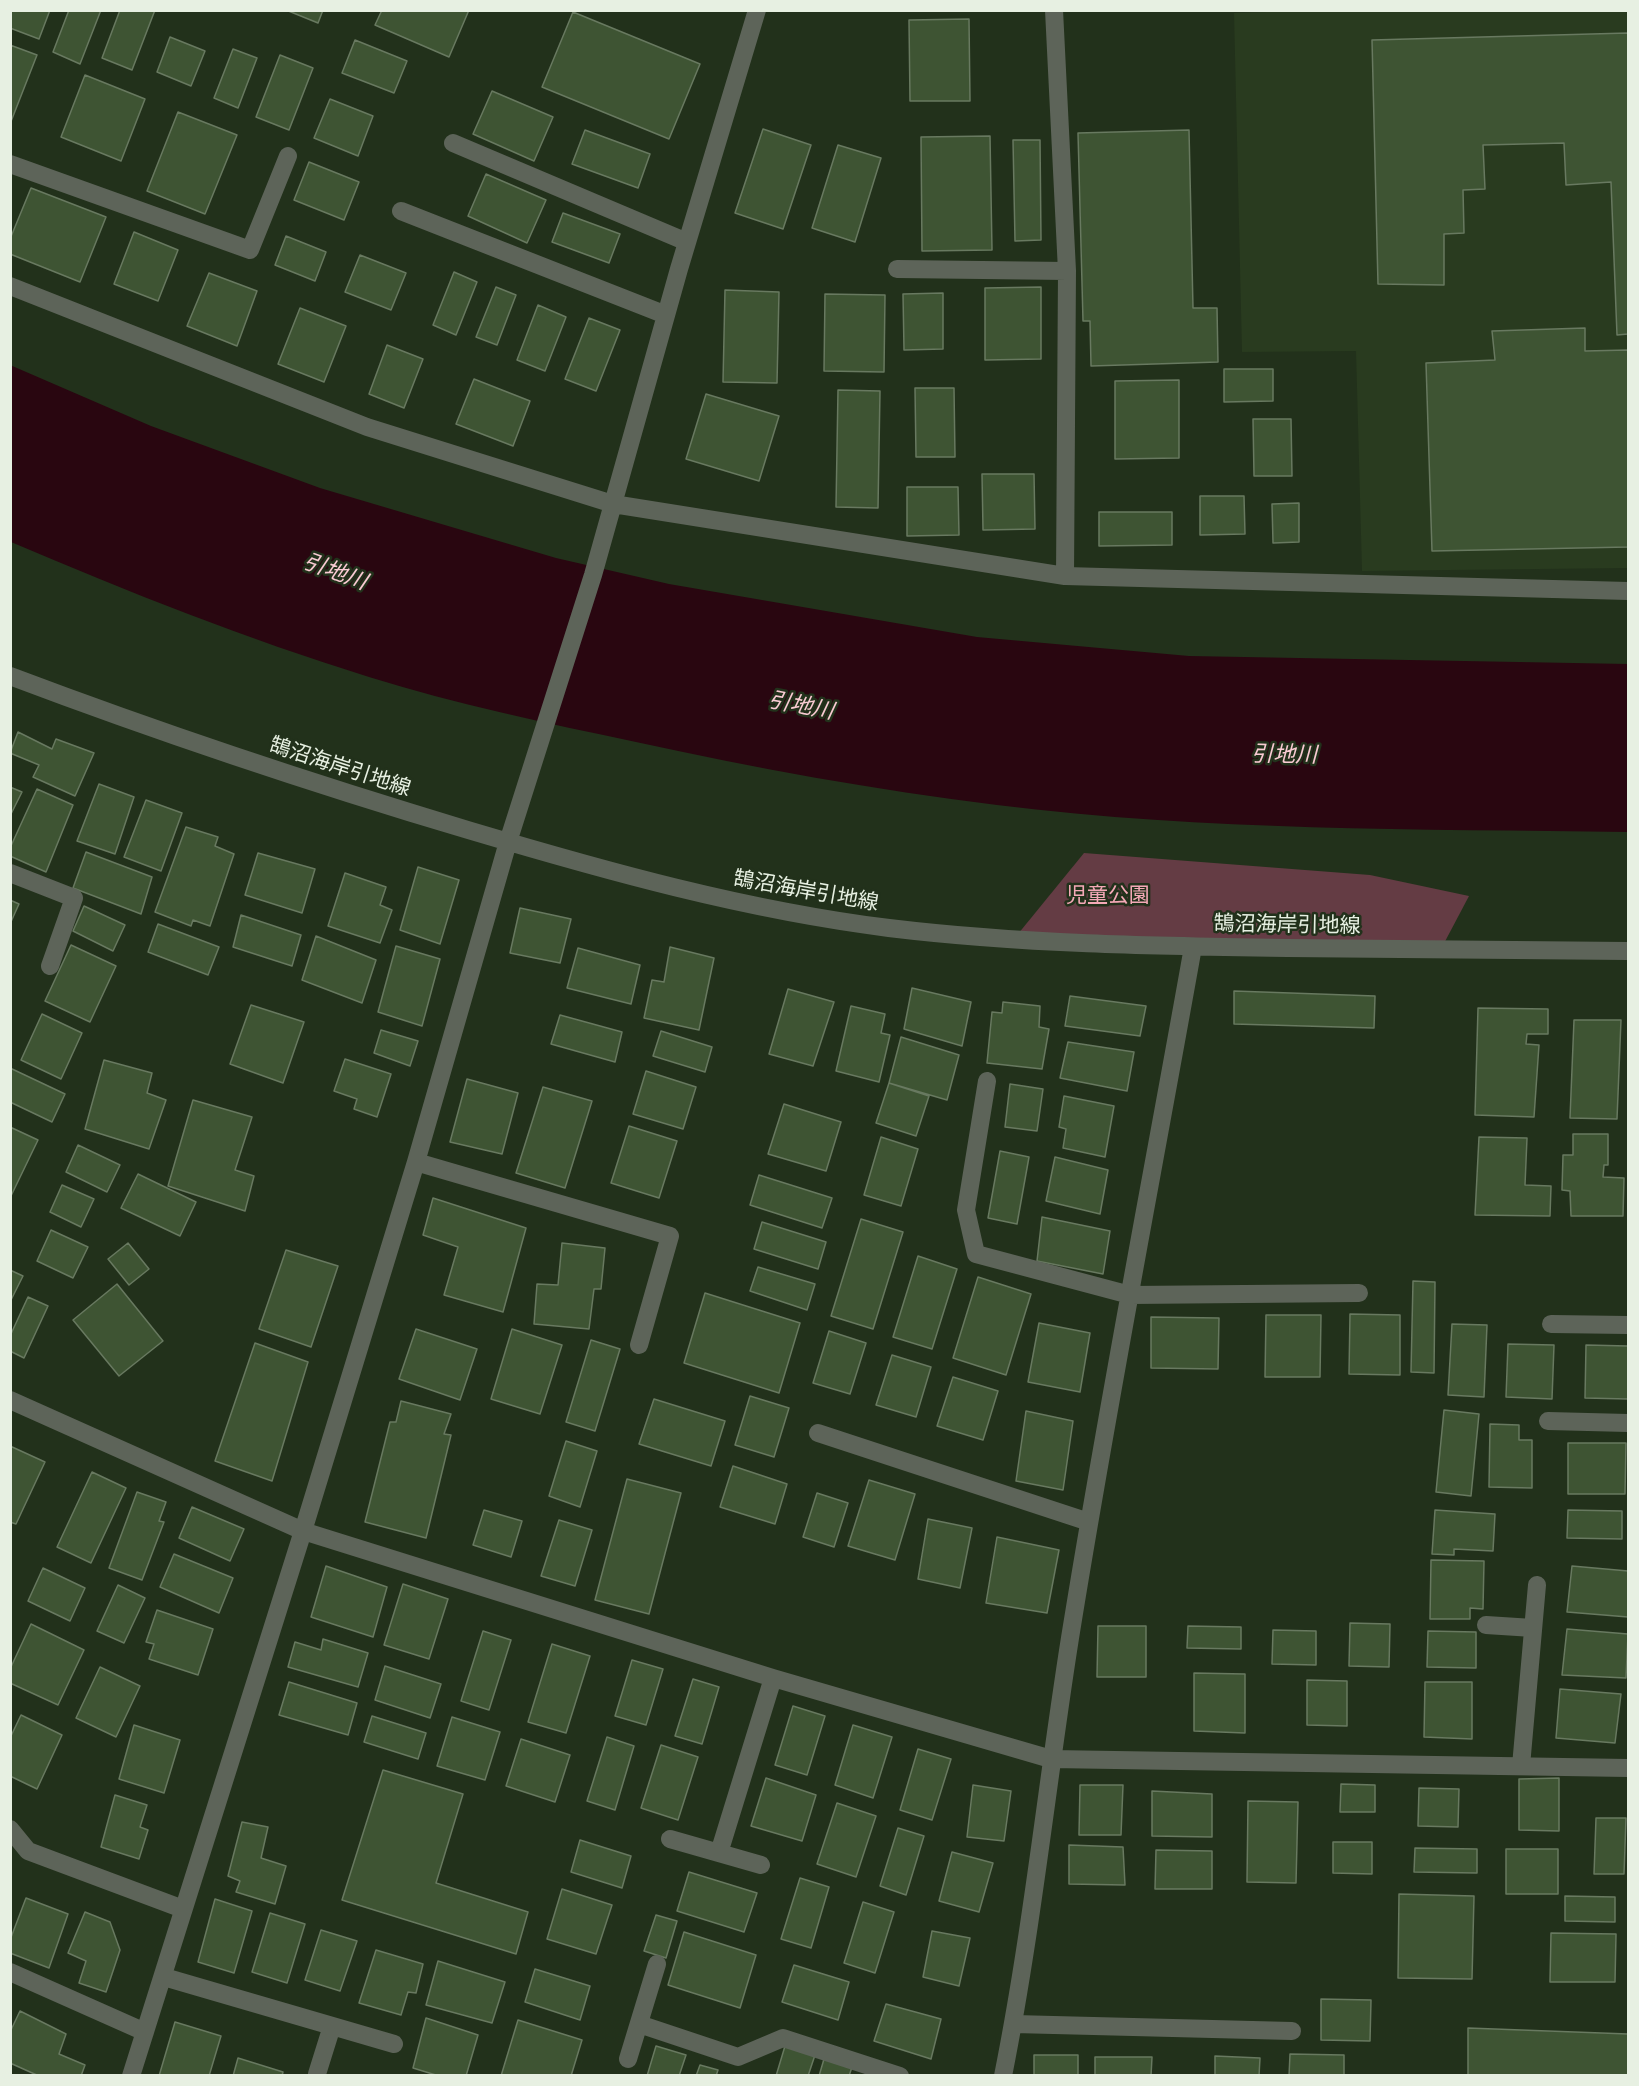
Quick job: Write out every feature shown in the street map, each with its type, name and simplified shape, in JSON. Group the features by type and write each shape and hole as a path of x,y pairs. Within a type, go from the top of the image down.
{"street":[{"path":"131,2076 164,1977 183,1909 303,1531 416,1162 508,842 593,575 687,242 757,10"},
{"path":"1054,10 1067,271 1065,576"},
{"path":"453,143 687,242"},
{"path":"10,164 250,250 288,156"},
{"path":"400,211 666,315"},
{"path":"897,269 1067,271"},
{"path":"10,286 367,427 613,504 1065,576 1629,591"},
{"name":"鵠沼海岸引地線","path":"10,676 234,756 508,842 666,887 827,919 945,934 1193,946 1629,951"},
{"path":"10,873 74,898 50,966"},
{"path":"1003,2076 1014,2024 1051,1759 1089,1522 1193,946"},
{"path":"987,1081 966,1210 976,1254 1130,1295 1359,1293"},
{"path":"416,1162 670,1236 639,1345"},
{"path":"1551,1324 1629,1325"},
{"path":"10,1400 303,1531 773,1678 1051,1759 1629,1768"},
{"path":"1548,1422 1629,1422"},
{"path":"818,1433 1089,1522"},
{"path":"1521,1766 1538,1585"},
{"path":"1486,1625 1533,1628"},
{"path":"719,1853 773,1678"},
{"path":"10,1829 28,1851 183,1909"},
{"path":"670,1839 761,1865"},
{"path":"627,2059 657,1964"},
{"path":"10,1972 145,2032"},
{"path":"164,1977 394,2044"},
{"path":"639,2024 738,2057 783,2038 900,2076"},
{"path":"1014,2024 1292,2031"},
{"path":"317,2074 332,2026"}],"shaded area":[{"path":"1329,10 1628,11 1628,568 1362,571 1356,351 1242,352 1234,13"}],"green space":[{"name":"児童公園","path":"1084,853 1370,875 1469,896 1441,949 1018,934"}],"water":[{"name":"引地川","path":"10,365 151,426 320,488 556,558 669,584 977,637 1189,656 1628,664 1628,832 1233,824 1076,814 997,805 815,778 725,761 535,720 402,687 233,631 11,542"}],"building":[{"path":"10,10 50,10 39,39 10,28"},
{"path":"69,10 101,10 80,64 53,52"},
{"path":"120,10 155,10 132,70 102,58"},
{"path":"286,10 323,10 318,23"},
{"path":"382,10 469,10 449,57 375,25"},
{"path":"573,12 700,64 669,139 542,87"},
{"path":"969,19 970,101 910,101 909,20"},
{"path":"1628,33 1628,334 1617,335 1611,182 1566,185 1564,143 1483,145 1485,189 1463,190 1464,233 1444,234 1444,285 1378,284 1372,40"},
{"path":"170,37 205,51 191,86 157,72"},
{"path":"355,40 407,61 394,93 342,73"},
{"path":"10,45 37,55 10,124"},
{"path":"233,49 257,58 238,108 214,98"},
{"path":"280,55 313,68 289,130 256,117"},
{"path":"85,75 145,99 121,161 61,137"},
{"path":"492,91 553,117 534,161 473,134"},
{"path":"330,99 373,116 358,156 314,138"},
{"path":"178,112 237,135 205,214 147,191"},
{"path":"763,129 811,145 783,229 735,213"},
{"path":"585,130 650,154 638,188 572,164"},
{"path":"1189,130 1193,308 1217,308 1218,362 1091,366 1090,321 1083,321 1078,133"},
{"path":"990,136 992,250 922,251 921,137"},
{"path":"1013,140 1040,140 1041,240 1015,241"},
{"path":"838,145 881,158 855,242 812,228"},
{"path":"309,162 359,182 344,220 294,200"},
{"path":"486,174 546,200 527,243 468,216"},
{"path":"31,188 106,217 80,282 10,254 10,239"},
{"path":"563,213 620,234 609,263 552,242"},
{"path":"134,232 178,250 158,301 114,284"},
{"path":"286,236 326,252 315,281 275,265"},
{"path":"360,255 406,273 391,310 345,292"},
{"path":"454,272 477,282 456,335 433,325"},
{"path":"209,273 257,291 237,346 187,326"},
{"path":"496,287 516,295 497,345 476,337"},
{"path":"1041,287 1041,359 985,360 985,288"},
{"path":"725,290 779,292 777,383 723,382"},
{"path":"943,293 943,349 904,350 903,294"},
{"path":"825,294 885,295 884,372 824,371"},
{"path":"538,305 566,317 545,371 517,360"},
{"path":"300,308 346,326 324,382 278,364"},
{"path":"589,318 620,330 596,391 565,379"},
{"path":"1585,328 1585,351 1628,350 1628,547 1432,551 1426,363 1495,360 1492,331"},
{"path":"387,345 423,359 404,408 369,394"},
{"path":"1224,369 1273,369 1273,401 1224,402"},
{"path":"474,379 530,401 513,446 456,424"},
{"path":"1179,380 1179,458 1115,459 1115,381"},
{"path":"915,388 954,388 955,457 916,457"},
{"path":"838,390 880,391 878,508 836,507"},
{"path":"706,394 779,416 759,481 686,459"},
{"path":"1253,419 1291,419 1292,476 1254,476"},
{"path":"982,474 1034,474 1035,529 983,530"},
{"path":"907,487 958,487 959,535 907,536"},
{"path":"1200,496 1244,496 1245,534 1200,535"},
{"path":"1299,503 1299,542 1273,543 1272,504"},
{"path":"1099,512 1172,512 1172,545 1099,546"},
{"path":"18,732 52,749 56,739 94,753 75,796 33,777 39,765 10,753"},
{"path":"99,784 134,797 115,854 77,841"},
{"path":"10,787 22,792 10,816"},
{"path":"37,789 73,805 46,872 10,856 10,848"},
{"path":"146,800 182,813 161,871 124,857"},
{"path":"186,827 218,837 215,846 234,854 210,926 193,920 191,926 155,912"},
{"path":"86,852 152,877 141,914 73,888"},
{"path":"258,853 315,869 302,913 245,895"},
{"path":"418,867 459,880 440,944 400,930"},
{"path":"345,873 386,887 380,905 392,910 380,943 328,926"},
{"path":"10,900 19,904 10,924"},
{"path":"84,906 125,925 113,951 73,931"},
{"path":"520,908 571,919 560,963 510,953"},
{"path":"241,915 301,935 292,966 233,947"},
{"path":"158,924 219,947 208,975 148,952"},
{"path":"316,936 376,960 362,1003 302,980"},
{"path":"71,945 116,966 90,1022 45,1001"},
{"path":"396,946 440,959 422,1026 378,1012"},
{"path":"670,947 714,958 699,1030 644,1018 652,980 664,982"},
{"path":"578,948 640,965 631,1004 567,988"},
{"path":"912,988 971,1002 962,1046 904,1029"},
{"path":"788,989 834,1002 813,1066 769,1054"},
{"path":"1234,991 1375,996 1374,1028 1234,1024"},
{"path":"1070,996 1146,1006 1140,1036 1065,1026"},
{"path":"1003,1002 1040,1006 1039,1027 1049,1029 1042,1069 987,1063 992,1012 1002,1013"},
{"path":"251,1005 304,1022 283,1083 230,1064"},
{"path":"851,1006 885,1014 881,1033 890,1035 879,1082 836,1071"},
{"path":"1478,1008 1548,1009 1548,1034 1527,1034 1526,1044 1539,1045 1534,1117 1475,1115"},
{"path":"42,1014 82,1033 61,1079 21,1060"},
{"path":"560,1015 622,1032 615,1062 551,1044"},
{"path":"1574,1020 1621,1020 1617,1119 1570,1118"},
{"path":"381,1030 418,1041 410,1066 374,1053"},
{"path":"661,1031 712,1047 705,1072 653,1056"},
{"path":"901,1037 959,1055 947,1100 889,1083"},
{"path":"1068,1042 1134,1052 1127,1091 1060,1078"},
{"path":"345,1059 391,1074 377,1117 354,1109 357,1099 334,1091"},
{"path":"104,1060 152,1073 147,1093 166,1100 149,1149 85,1129"},
{"path":"10,1068 65,1094 52,1122 10,1102"},
{"path":"646,1071 696,1087 683,1129 633,1114"},
{"path":"467,1079 518,1093 502,1154 450,1142"},
{"path":"889,1083 929,1096 916,1136 876,1123"},
{"path":"1010,1084 1043,1089 1037,1131 1005,1127"},
{"path":"543,1087 592,1101 565,1188 516,1173"},
{"path":"1064,1096 1114,1106 1105,1157 1063,1148 1066,1129 1059,1127"},
{"path":"193,1100 252,1117 235,1170 254,1176 245,1211 168,1186"},
{"path":"784,1104 841,1122 826,1171 768,1154"},
{"path":"629,1126 677,1141 659,1198 611,1183"},
{"path":"10,1127 38,1140 10,1198"},
{"path":"1573,1134 1608,1134 1608,1165 1604,1165 1603,1177 1624,1178 1623,1216 1571,1216 1570,1191 1562,1190 1563,1155 1573,1155"},
{"path":"881,1137 918,1149 901,1206 864,1195"},
{"path":"1479,1137 1527,1138 1525,1185 1551,1186 1550,1216 1475,1215"},
{"path":"78,1145 120,1165 107,1192 66,1172"},
{"path":"1000,1151 1029,1157 1017,1224 988,1218"},
{"path":"1055,1157 1108,1170 1100,1214 1046,1201"},
{"path":"138,1174 196,1202 180,1236 121,1208"},
{"path":"759,1175 832,1198 822,1228 750,1205"},
{"path":"62,1185 94,1199 81,1227 50,1212"},
{"path":"433,1198 526,1228 503,1312 444,1295 458,1247 423,1235"},
{"path":"1042,1217 1110,1231 1103,1274 1037,1261"},
{"path":"861,1219 903,1232 873,1329 831,1316"},
{"path":"762,1222 826,1242 818,1269 754,1249"},
{"path":"51,1230 88,1247 73,1278 37,1261"},
{"path":"128,1243 149,1269 129,1285 108,1259"},
{"path":"562,1243 605,1248 601,1289 594,1289 589,1329 534,1324 537,1284 558,1285"},
{"path":"286,1250 338,1266 311,1347 259,1329"},
{"path":"918,1256 957,1269 932,1349 893,1337"},
{"path":"758,1267 815,1284 807,1310 750,1291"},
{"path":"10,1270 23,1276 10,1302"},
{"path":"978,1277 1031,1294 1006,1375 953,1358"},
{"path":"1413,1281 1435,1282 1434,1373 1411,1372"},
{"path":"117,1284 163,1341 119,1376 73,1320"},
{"path":"705,1293 800,1323 779,1393 684,1363"},
{"path":"28,1297 48,1306 24,1358 10,1351 10,1336"},
{"path":"1350,1314 1400,1315 1400,1375 1349,1374"},
{"path":"1266,1315 1321,1315 1320,1377 1265,1377"},
{"path":"1151,1317 1219,1318 1218,1369 1151,1368"},
{"path":"1039,1323 1090,1333 1080,1392 1028,1382"},
{"path":"1452,1324 1487,1325 1484,1397 1448,1395"},
{"path":"416,1329 477,1349 460,1400 399,1379"},
{"path":"512,1329 562,1345 540,1414 491,1399"},
{"path":"829,1331 866,1343 850,1394 813,1383"},
{"path":"591,1340 620,1349 595,1431 566,1422"},
{"path":"255,1343 308,1362 272,1481 215,1461"},
{"path":"1508,1344 1554,1345 1552,1399 1506,1397"},
{"path":"1586,1345 1628,1346 1628,1399 1585,1398"},
{"path":"892,1355 931,1367 916,1417 876,1405"},
{"path":"953,1377 998,1391 983,1440 937,1426"},
{"path":"750,1396 789,1408 774,1457 735,1445"},
{"path":"654,1399 725,1421 711,1466 639,1444"},
{"path":"401,1401 451,1414 444,1434 451,1435 426,1538 365,1522 390,1422 396,1422"},
{"path":"1444,1410 1479,1414 1471,1496 1436,1492"},
{"path":"1026,1411 1073,1421 1063,1490 1016,1481"},
{"path":"1490,1424 1519,1425 1519,1440 1532,1440 1532,1488 1489,1487"},
{"path":"566,1441 597,1451 580,1507 549,1496"},
{"path":"1568,1443 1626,1443 1625,1494 1568,1494"},
{"path":"10,1446 45,1462 16,1524 10,1522"},
{"path":"733,1466 787,1484 775,1524 720,1507"},
{"path":"92,1472 126,1488 91,1563 57,1547"},
{"path":"627,1479 681,1493 649,1614 595,1600"},
{"path":"869,1480 915,1494 895,1560 848,1546"},
{"path":"137,1492 166,1502 159,1521 164,1522 142,1580 109,1568"},
{"path":"817,1493 848,1503 834,1547 803,1537"},
{"path":"192,1507 244,1529 230,1561 179,1538"},
{"path":"484,1510 522,1521 511,1557 473,1545"},
{"path":"1435,1510 1495,1514 1493,1551 1454,1549 1454,1555 1432,1554"},
{"path":"1568,1510 1622,1511 1622,1539 1567,1538"},
{"path":"928,1519 972,1528 960,1588 918,1579"},
{"path":"559,1520 592,1530 575,1586 541,1576"},
{"path":"997,1537 1059,1550 1047,1613 986,1603"},
{"path":"174,1554 233,1578 219,1613 160,1587"},
{"path":"1431,1560 1484,1561 1483,1609 1470,1608 1470,1619 1430,1619"},
{"path":"326,1566 387,1587 373,1637 311,1617"},
{"path":"1572,1566 1628,1571 1628,1617 1567,1612"},
{"path":"43,1568 85,1588 70,1621 28,1601"},
{"path":"403,1584 448,1599 429,1659 384,1645"},
{"path":"118,1585 145,1598 124,1643 97,1631"},
{"path":"157,1610 213,1629 198,1675 149,1659 154,1644 146,1642"},
{"path":"1350,1623 1390,1624 1389,1667 1349,1666"},
{"path":"31,1624 84,1650 58,1705 10,1683 10,1669"},
{"path":"1098,1626 1146,1626 1146,1677 1097,1677"},
{"path":"1188,1626 1241,1627 1241,1649 1187,1648"},
{"path":"1567,1629 1628,1634 1626,1678 1562,1675"},
{"path":"1273,1630 1316,1631 1316,1665 1272,1664"},
{"path":"483,1631 511,1640 489,1710 461,1701"},
{"path":"1428,1631 1476,1632 1476,1668 1427,1667"},
{"path":"323,1639 368,1653 358,1687 288,1667 295,1642 321,1650"},
{"path":"552,1644 590,1656 566,1733 528,1722"},
{"path":"632,1660 663,1669 646,1725 615,1716"},
{"path":"385,1666 441,1684 430,1718 375,1700"},
{"path":"100,1667 140,1686 116,1737 76,1718"},
{"path":"1194,1673 1245,1674 1245,1733 1194,1731"},
{"path":"693,1679 719,1687 702,1744 675,1736"},
{"path":"1307,1680 1347,1681 1347,1726 1307,1725"},
{"path":"289,1682 357,1703 348,1735 279,1715"},
{"path":"1425,1682 1472,1682 1472,1739 1424,1737"},
{"path":"1560,1689 1621,1694 1615,1743 1556,1738"},
{"path":"793,1706 825,1716 807,1775 775,1765"},
{"path":"21,1715 62,1735 37,1789 10,1776 10,1738"},
{"path":"372,1716 426,1733 418,1759 364,1742"},
{"path":"452,1717 500,1732 485,1780 437,1766"},
{"path":"134,1725 180,1740 164,1793 119,1779"},
{"path":"853,1725 892,1737 873,1798 835,1785"},
{"path":"607,1737 634,1746 615,1810 587,1801"},
{"path":"521,1739 570,1755 555,1802 506,1786"},
{"path":"661,1745 698,1757 678,1820 641,1808"},
{"path":"918,1749 951,1759 932,1820 900,1810"},
{"path":"383,1770 463,1794 436,1883 528,1912 516,1954 342,1900"},
{"path":"766,1778 816,1795 802,1841 751,1826"},
{"path":"1559,1778 1559,1831 1519,1830 1519,1779"},
{"path":"1341,1784 1375,1785 1375,1812 1340,1812"},
{"path":"973,1785 1011,1791 1004,1841 967,1837"},
{"path":"1080,1785 1123,1785 1121,1835 1079,1835"},
{"path":"1419,1788 1459,1789 1458,1827 1418,1826"},
{"path":"1152,1791 1212,1794 1212,1837 1152,1836"},
{"path":"115,1795 147,1805 140,1827 148,1830 139,1859 101,1847"},
{"path":"1248,1801 1298,1802 1296,1883 1247,1882"},
{"path":"837,1803 876,1816 856,1877 817,1864"},
{"path":"1596,1818 1626,1818 1624,1874 1594,1874"},
{"path":"242,1822 268,1827 261,1858 286,1866 275,1904 236,1892 240,1881 228,1876"},
{"path":"898,1828 924,1836 906,1895 880,1886"},
{"path":"580,1840 631,1856 622,1888 571,1872"},
{"path":"1333,1842 1372,1842 1372,1874 1333,1873"},
{"path":"1069,1845 1123,1847 1125,1885 1069,1884"},
{"path":"1415,1848 1477,1849 1477,1873 1414,1872"},
{"path":"1506,1849 1558,1849 1558,1894 1506,1894"},
{"path":"1156,1850 1212,1851 1212,1889 1155,1889"},
{"path":"952,1852 993,1863 979,1912 939,1901"},
{"path":"689,1872 757,1893 744,1932 677,1911"},
{"path":"800,1878 829,1887 811,1948 781,1939"},
{"path":"562,1889 612,1905 596,1954 547,1939"},
{"path":"1399,1894 1474,1896 1472,1979 1398,1978"},
{"path":"1565,1896 1615,1897 1615,1922 1565,1921"},
{"path":"26,1898 68,1914 49,1968 10,1953 10,1940"},
{"path":"215,1899 252,1911 234,1973 198,1962"},
{"path":"863,1902 894,1912 875,1973 844,1963"},
{"path":"85,1912 110,1922 120,1950 106,1992 79,1983 86,1961 68,1953"},
{"path":"270,1913 305,1924 287,1983 252,1972"},
{"path":"656,1915 677,1921 666,1958 644,1951"},
{"path":"321,1930 357,1941 340,1991 305,1980"},
{"path":"932,1931 970,1938 959,1986 923,1977"},
{"path":"684,1932 756,1955 740,2008 668,1985"},
{"path":"1551,1933 1616,1934 1615,1982 1550,1982"},
{"path":"376,1950 423,1964 416,1993 408,1992 401,2015 359,2003"},
{"path":"438,1961 505,1982 492,2023 426,2005"},
{"path":"794,1965 849,1982 838,2020 782,2002"},
{"path":"535,1969 590,1986 580,2020 525,2002"},
{"path":"1321,1999 1371,2000 1370,2041 1321,2040"},
{"path":"886,2004 941,2019 931,2059 874,2041"},
{"path":"20,2011 66,2034 59,2054 85,2065 81,2076 39,2076 10,2063 10,2032"},
{"path":"426,2018 478,2035 466,2076 439,2076 413,2068"},
{"path":"518,2020 582,2040 571,2076 501,2076"},
{"path":"175,2022 221,2036 209,2076 159,2076"},
{"path":"1468,2028 1628,2034 1628,2076 1468,2076"},
{"path":"656,2046 686,2055 679,2076 647,2076"},
{"path":"785,2046 815,2055 808,2076 776,2076"},
{"path":"1290,2054 1344,2055 1344,2076 1289,2076"},
{"path":"1034,2055 1078,2055 1078,2076 1034,2076"},
{"path":"1215,2056 1260,2058 1259,2076 1215,2076"},
{"path":"1095,2057 1152,2057 1151,2076 1095,2076"},
{"path":"238,2058 283,2072 282,2076 233,2076"},
{"path":"824,2059 852,2067 849,2076 819,2076"},
{"path":"700,2065 718,2070 716,2076 696,2076"}]}
